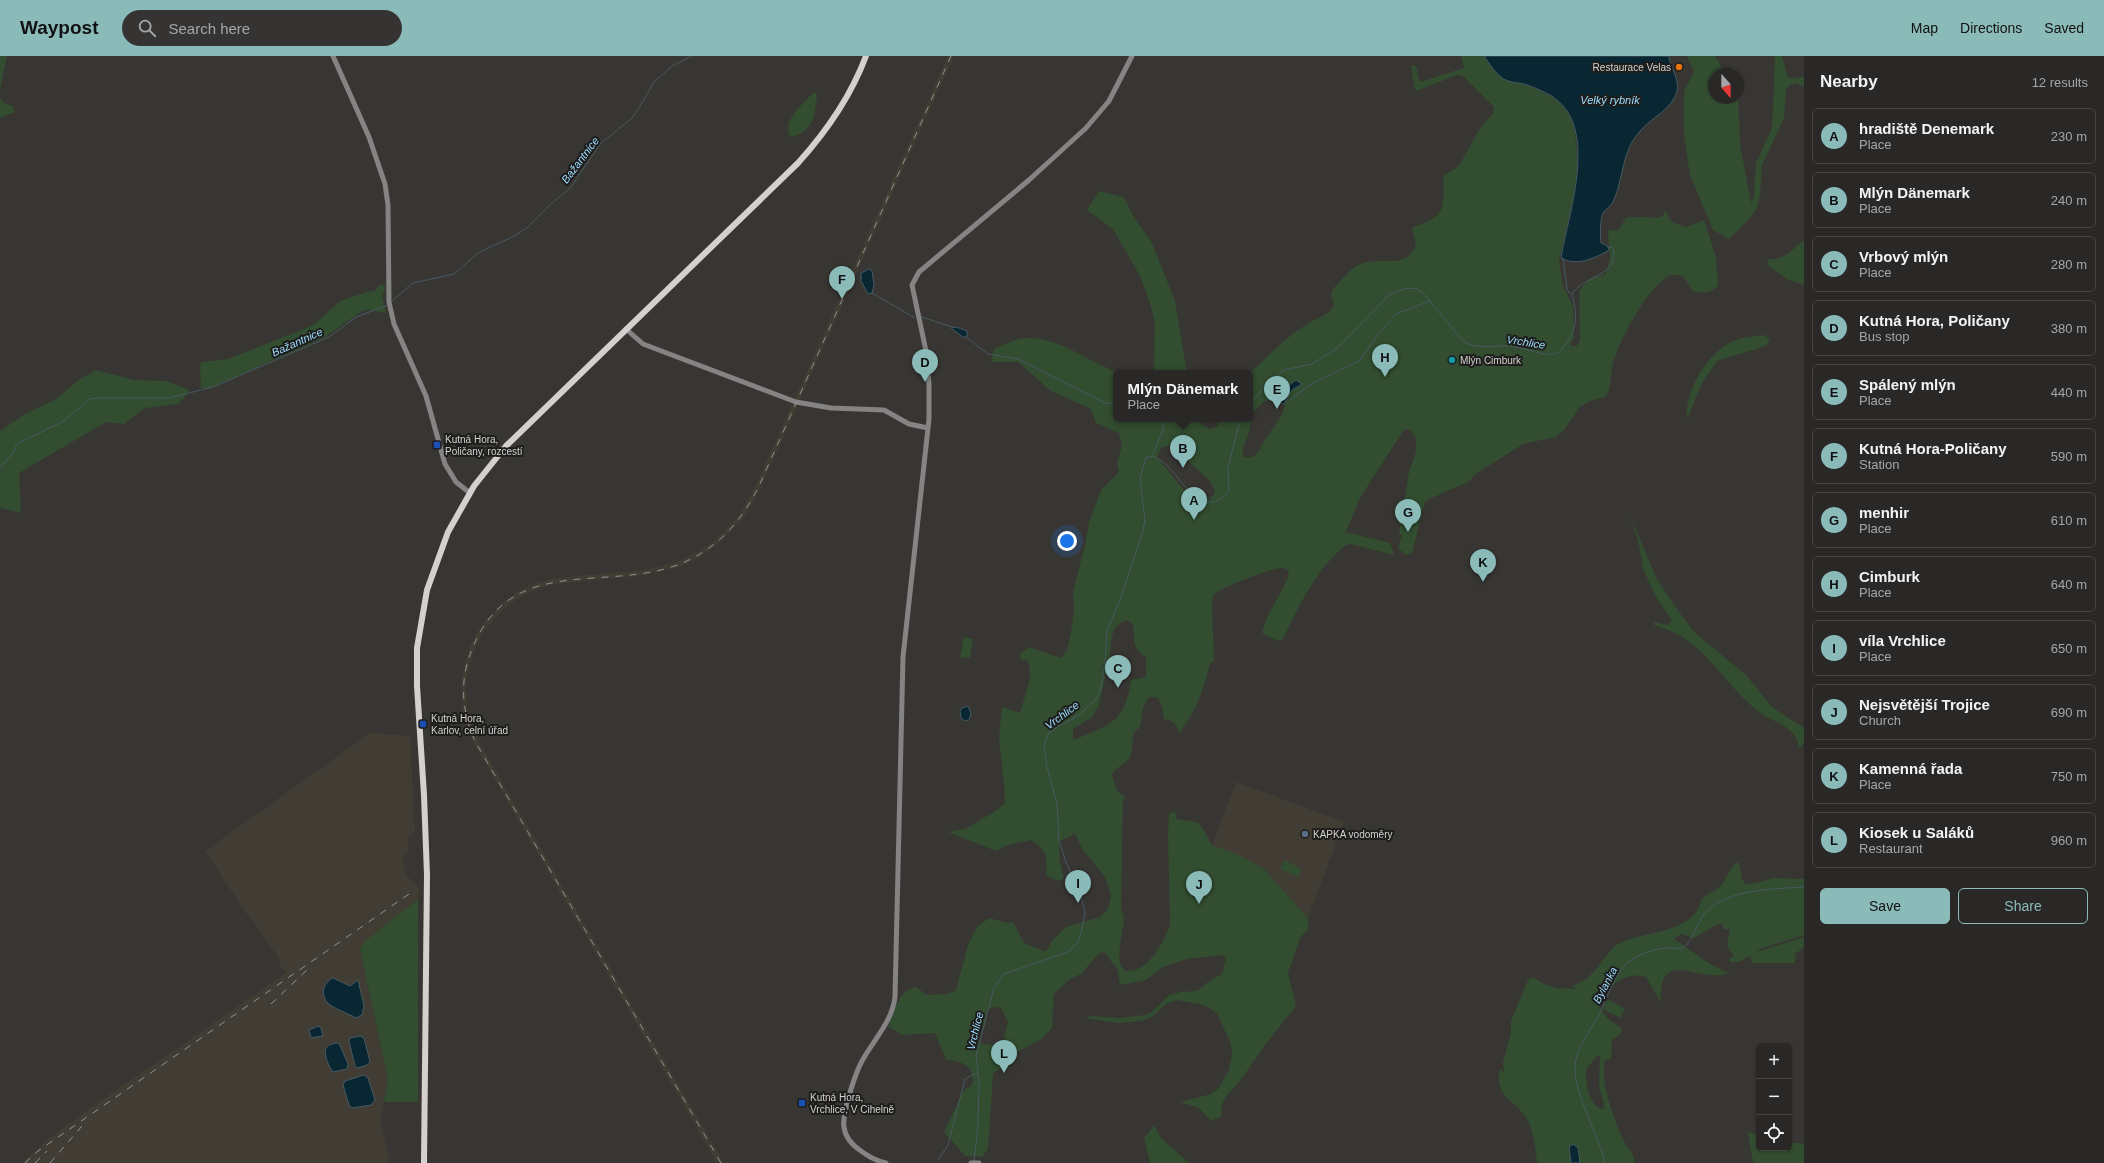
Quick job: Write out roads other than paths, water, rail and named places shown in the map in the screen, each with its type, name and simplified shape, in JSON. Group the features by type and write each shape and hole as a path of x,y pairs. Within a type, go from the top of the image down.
{"main road":[{"path":"424,1163 427,875 424,795 417,699 417,656 423,610 433,570 448,532 470,493 489,466 517,434 807,152 839,111 866,56"}],"street":[{"path":"333,56 367,130 385,184 388,205 389,302 392,321 426,396 445,464 456,482 470,493"},
{"path":"886,1163 877,1162 849,1141 843,1126 843,1116 858,1068 892,1012 895,996 903,657 928,428 928,369 922,331 912,292 912,285 915,278 1030,180 1086,128 1108,101 1132,56"},
{"path":"626,329 644,344 796,402 831,408 884,410 910,424 928,428"},
{"path":"970,1163 979,1163"}],"water":[{"name":"Velký rybník","path":"1484,56 1669,56 1677,82 1677,91 1671,103 1640,131 1629,148 1617,193 1611,205 1603,213 1601,219 1601,243 1608,246 1609,250 1598,256 1579,262 1567,261 1561,258 1578,169 1578,145 1573,124 1563,106 1546,93 1527,85 1504,79 1498,75"},
{"path":"869,269 872,271 874,285 872,293 868,294 861,281 861,273"},
{"path":"956,327 967,331 967,337 963,337 951,328"},
{"path":"1296,380 1302,384 1292,390 1284,404 1271,398"},
{"path":"968,706 971,713 969,720 965,721 961,718 960,711 962,708"},
{"path":"333,978 350,986 358,980 364,1006 362,1015 356,1018 333,1007 327,1002 323,992 324,988 327,982"},
{"path":"318,1026 321,1028 323,1036 311,1038 309,1030"},
{"path":"360,1036 364,1038 370,1062 367,1065 357,1068 355,1066 349,1041 350,1038"},
{"path":"339,1043 348,1064 347,1069 333,1072 325,1052 329,1045"},
{"path":"364,1075 368,1078 375,1100 371,1105 352,1108 349,1105 343,1085 345,1081"},
{"path":"1573,1144 1578,1148 1580,1163 1571,1163 1569,1147"}],"waterway":[{"name":"Bažantnice","path":"392,301 413,283 454,274 478,253 514,236 528,227 571,187 600,144 632,118 654,82 672,66 692,56"},
{"name":"Vrchlice","path":"1253,401 1264,387 1284,370 1312,364 1336,349 1389,295 1404,289 1415,288 1422,292 1463,341 1468,344 1480,346 1510,346 1543,354 1555,354 1563,348 1574,327 1575,308 1572,294 1577,288 1599,275 1611,265 1614,258 1613,248 1607,247"},
{"path":"1563,258 1567,289 1569,293 1571,293"},
{"path":"872,293 915,318"},
{"path":"1285,401 1287,402 1313,383 1359,361 1377,336 1396,314 1430,301"},
{"name":"Bažantnice","path":"0,468 13,453 17,444 64,421 90,399 169,398 213,387 329,337 356,317 388,305"},
{"path":"922,317 952,327"},
{"path":"966,337 988,354 1018,359 1105,403 1113,404"},
{"path":"1265,388 1275,395"},
{"path":"1157,443 1163,430 1163,422"},
{"name":"Vrchlice","path":"974,1161 978,1125 979,1082 976,1056 994,988 1004,974 1068,952 1078,942 1081,933 1085,913 1082,900 1059,841 1057,804 1047,767 1044,745 1049,732 1079,715 1096,699 1100,691 1105,663 1107,631 1122,595 1145,520 1140,478 1146,458 1152,456 1162,461 1197,498 1206,502 1217,501 1229,492 1228,468 1240,422"},
{"path":"1152,455 1157,445"},
{"name":"Bylanka","path":"1605,1163 1602,1151 1581,1097 1575,1070 1576,1059 1580,1047 1601,1011 1619,972 1627,963 1640,955 1651,951 1668,948 1680,948 1687,945 1704,914 1713,906 1724,900 1751,892 1804,887"},
{"path":"938,1160 948,1145 965,1079 977,1073"}],"railway":[{"path":"721,1163 476,743 471,732 465,709 464,686 467,663 488,619 511,599 537,587 566,580 629,575 660,570 689,560 712,546 739,519 759,486 951,56"},
{"path":"25,1163 38,1151 409,894"},
{"path":"271,1004 307,970"},
{"path":"50,1163 82,1126"},
{"path":"35,1163 47,1151"}],"place":[{"name":"Restaurace Velas","path":"1679,67"},
{"name":"Kutná Hora-Poličany","path":"842,299"},
{"name":"Mlýn Cimburk","path":"1452,360"},
{"name":"Cimburk","path":"1385,377"},
{"name":"Kutná Hora, Poličany","path":"925,382"},
{"name":"Spálený mlýn","path":"1277,409"},
{"name":"Kutná Hora, Poličany, rozcestí","path":"437,445"},
{"name":"Mlýn Dänemark","path":"1183,468"},
{"name":"hradiště Denemark","path":"1194,520"},
{"name":"menhir","path":"1408,532"},
{"name":"Kamenná řada","path":"1483,582"},
{"name":"Vrbový mlýn","path":"1118,688"},
{"name":"Kutná Hora, Karlov, celní úřad","path":"423,724"},
{"name":"KAPKA vodoměry","path":"1305,834"},
{"name":"víla Vrchlice","path":"1078,903"},
{"name":"Nejsvětější Trojice","path":"1199,904"},
{"name":"Kiosek u Saláků","path":"1004,1073"},
{"name":"Kutná Hora, Vrchlice, V Cihelně","path":"802,1103"}]}
